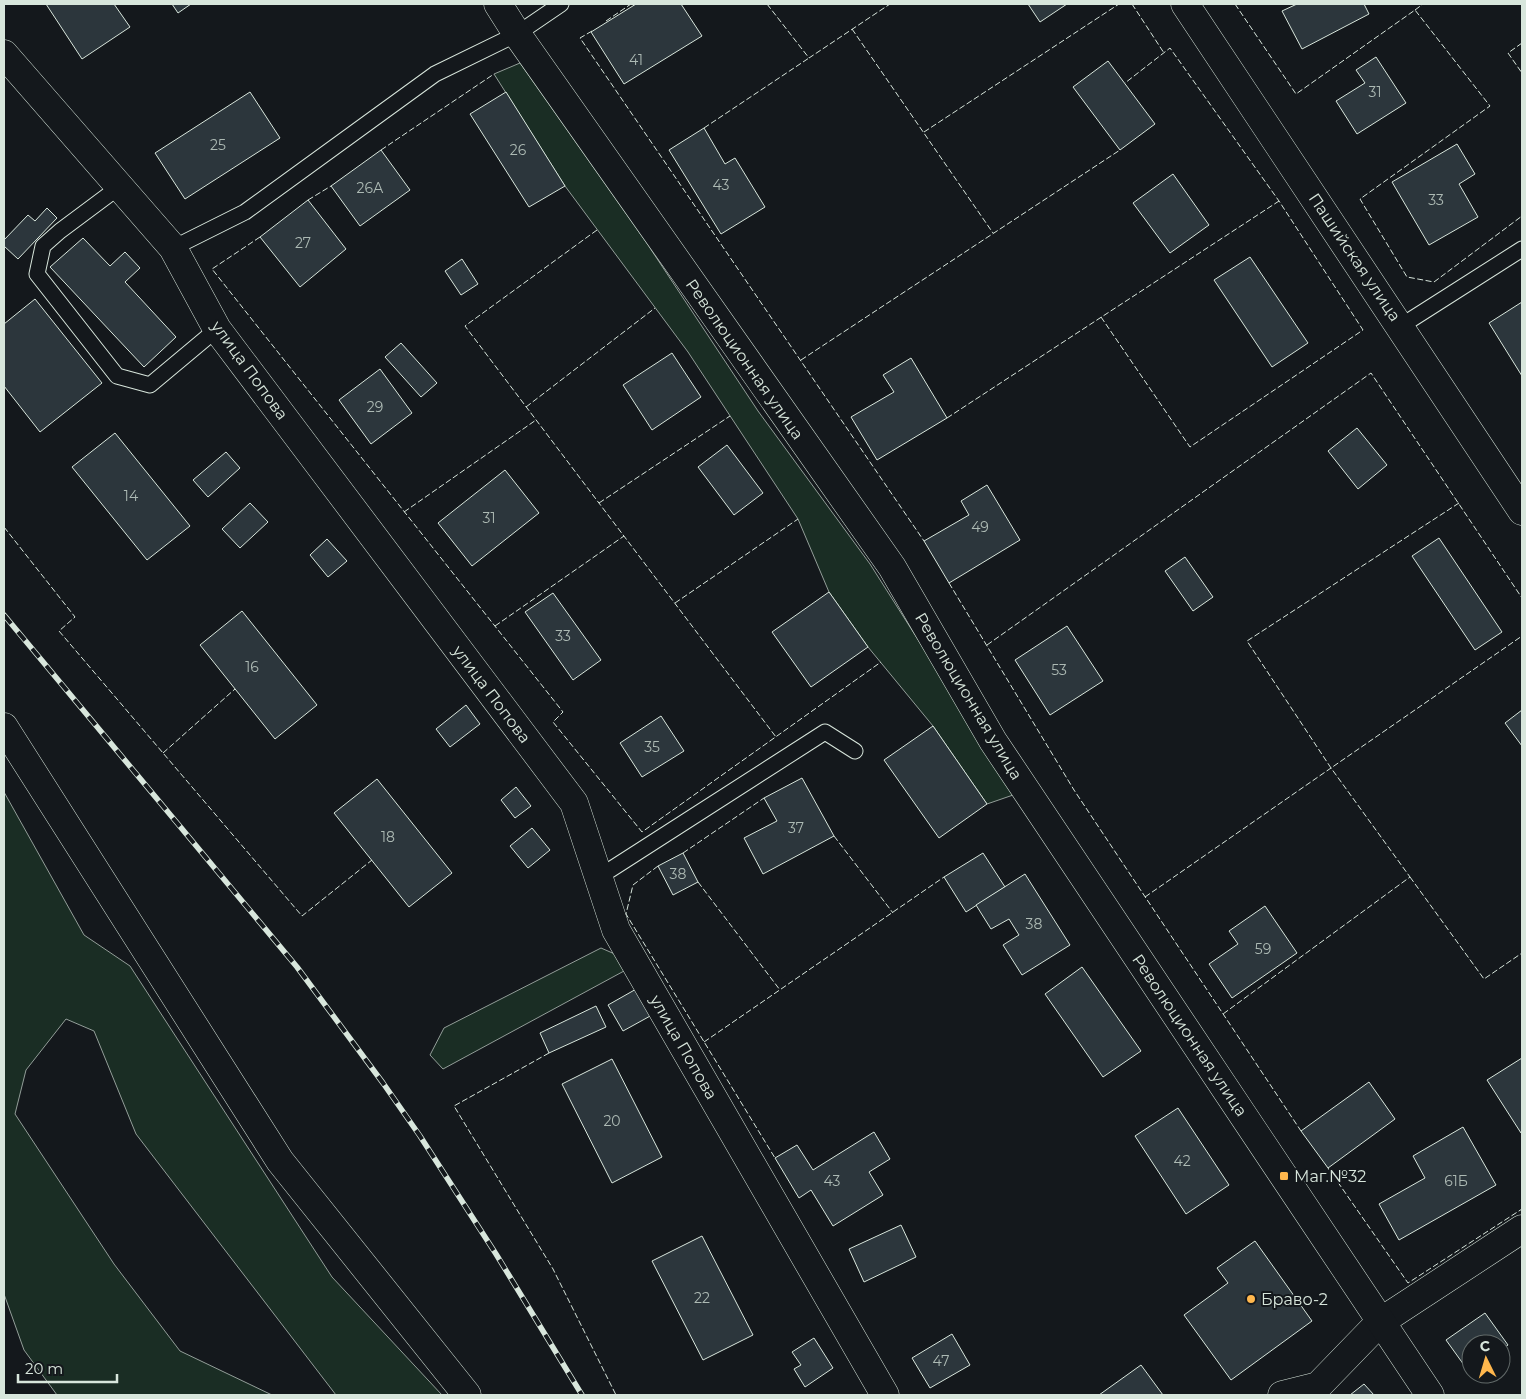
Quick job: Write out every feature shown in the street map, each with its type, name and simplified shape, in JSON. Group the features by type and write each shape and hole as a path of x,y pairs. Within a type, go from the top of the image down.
{"street":[{"name":"Революционная улица","path":"498,4 517,34 892,567 993,741 1430,1395"},
{"name":"Пашийская улица","path":"1186,4 1522,511"},
{"name":"улица Попова","path":"4,54 173,248 218,329 574,803 616,930 886,1395"},
{"path":"4,727 280,1161 467,1395"},
{"path":"1282,1395 1318,1386 1380,1322 1522,1229"}],"lane":[{"path":"173,248 245,212 434,74 517,34 561,4"},
{"path":"119,187 44,246 37,274 117,376 150,385 218,329"},
{"path":"1401,326 1522,250"},
{"path":"599,877 825,732 855,751"}],"green space":[{"path":"520,63 648,245 758,411 870,564 1016,794 987,804 933,726 868,647 829,592 798,519 688,352 565,186 494,74"},
{"path":"4,792 84,935 130,966 332,1277 442,1395 336,1395 136,1134 94,1031 66,1019 26,1070 15,1114 114,1264 180,1351 272,1395 57,1395 24,1350 4,1294"},
{"path":"601,948 617,955 624,971 443,1069 430,1055 444,1028"}],"building":[{"path":"46,4 114,4 130,27 82,59"},
{"path":"172,4 191,4 178,13"},
{"path":"636,4 681,4 702,36 624,84 591,32"},
{"path":"1028,4 1067,4 1040,22"},
{"path":"1297,4 1364,4 1369,14 1302,49 1282,11"},
{"path":"1376,57 1406,103 1357,134 1336,101 1365,83 1356,70"},
{"path":"1108,61 1155,124 1120,150 1073,87"},
{"path":"250,92 280,138 185,199 155,153"},
{"path":"506,92 565,186 529,207 470,114"},
{"path":"704,128 725,164 735,158 765,207 721,234 669,150"},
{"path":"1457,144 1475,174 1459,184 1478,217 1429,245 1392,182"},
{"path":"381,150 410,190 360,226 331,186"},
{"path":"1173,174 1209,225 1170,253 1133,203"},
{"path":"308,200 346,249 300,287 260,237"},
{"path":"47,208 57,218 18,259 4,246 4,240 28,215 35,221"},
{"path":"83,238 110,266 125,252 140,268 125,282 176,337 144,367 50,267"},
{"path":"1250,257 1308,343 1272,367 1214,280"},
{"path":"462,259 478,284 461,295 445,271"},
{"path":"35,299 102,383 40,432 4,386 4,324"},
{"path":"1522,302 1522,376 1489,323"},
{"path":"401,343 437,383 421,397 385,357"},
{"path":"672,353 701,397 652,430 623,385"},
{"path":"911,358 947,418 877,460 851,417 894,392 883,375"},
{"path":"380,369 412,413 371,444 339,400"},
{"path":"1357,428 1387,465 1358,489 1328,451"},
{"path":"115,433 190,526 147,560 72,467"},
{"path":"727,445 763,493 734,515 698,467"},
{"path":"226,452 240,468 208,497 193,480"},
{"path":"505,470 539,513 472,566 438,523"},
{"path":"987,485 1020,540 949,583 924,541 969,515 961,501"},
{"path":"250,503 268,522 240,548 222,529"},
{"path":"1439,538 1502,632 1475,650 1412,556"},
{"path":"327,539 347,561 328,577 310,555"},
{"path":"1185,557 1213,597 1193,611 1165,571"},
{"path":"829,592 868,647 811,687 772,632"},
{"path":"553,593 601,660 573,680 525,612"},
{"path":"242,611 317,705 275,739 200,645"},
{"path":"1067,626 1103,681 1050,715 1015,660"},
{"path":"466,705 480,724 450,747 436,729"},
{"path":"1522,710 1522,746 1505,723"},
{"path":"661,716 684,751 642,777 620,743"},
{"path":"933,726 987,804 939,838 884,760"},
{"path":"802,778 834,836 763,874 744,838 777,821 764,798"},
{"path":"377,779 452,873 409,907 334,813"},
{"path":"516,787 531,806 515,818 501,800"},
{"path":"532,828 550,850 528,868 510,846"},
{"path":"683,853 698,882 673,895 658,866"},
{"path":"983,853 1005,887 966,912 944,877"},
{"path":"1025,874 1070,945 1022,975 1003,945 1019,935 1009,919 991,929 976,905"},
{"path":"1265,906 1297,953 1232,998 1209,964 1238,944 1229,931"},
{"path":"1082,967 1141,1051 1103,1077 1045,994"},
{"path":"638,988 652,1015 623,1031 608,1005"},
{"path":"596,1006 606,1027 549,1053 540,1033"},
{"path":"1522,1058 1522,1133 1521,1133 1487,1080"},
{"path":"612,1059 662,1157 612,1183 562,1084"},
{"path":"1369,1082 1395,1119 1328,1168 1301,1131"},
{"path":"1178,1108 1229,1185 1186,1214 1135,1136"},
{"path":"1463,1127 1496,1185 1399,1240 1379,1204 1425,1178 1413,1156"},
{"path":"874,1132 890,1159 869,1172 883,1195 833,1226 811,1190 799,1198 775,1158 797,1145 813,1170"},
{"path":"901,1225 916,1257 864,1282 849,1249"},
{"path":"702,1236 753,1335 703,1360 652,1261"},
{"name":"Браво-2","path":"1255,1241 1312,1321 1231,1380 1184,1315 1228,1283 1217,1268"},
{"path":"1485,1313 1500,1334 1461,1334 1461,1361 1446,1340"},
{"path":"952,1334 970,1365 930,1388 912,1358"},
{"path":"814,1338 833,1368 805,1387 794,1369 801,1365 792,1352"},
{"path":"1141,1365 1163,1395 1099,1395"},
{"path":"1364,1384 1374,1395 1350,1395"}],"railway":[{"path":"4,615 297,967 383,1083 420,1136 496,1254 582,1395"}],"fence":[{"path":"606,21 631,4"},
{"path":"767,4 809,58 890,4"},
{"path":"924,132 1119,4"},
{"path":"1132,4 1164,53"},
{"path":"1235,4 1296,94 1415,10 1490,106 1360,199 1407,277 1434,282 1522,216"},
{"path":"1415,10 1423,4"},
{"path":"852,29 993,233"},
{"path":"592,31 580,38 924,541"},
{"path":"1522,43 1508,53 1522,73"},
{"path":"1101,317 1190,447 1363,330 1279,201 1170,48 1125,83"},
{"path":"704,128 809,58"},
{"path":"381,150 494,74"},
{"path":"801,360 1120,150"},
{"path":"308,200 331,186"},
{"path":"947,418 1279,201"},
{"path":"597,230 465,326 776,737"},
{"path":"260,237 212,269 563,712 553,722 642,832 881,662"},
{"path":"526,407 655,308"},
{"path":"987,645 1371,373 1522,598"},
{"path":"599,503 730,416"},
{"path":"404,512 536,420"},
{"path":"1459,503 1247,641 1331,768 1522,636"},
{"path":"675,603 798,519"},
{"path":"4,527 75,617 59,631 302,916 372,860"},
{"path":"495,626 624,536"},
{"path":"949,583 1074,790 1301,1131"},
{"path":"163,753 235,689"},
{"path":"1145,897 1331,768 1410,877 1223,1014"},
{"path":"683,853 764,798"},
{"path":"834,836 893,913"},
{"path":"658,866 633,885 626,914 775,1158"},
{"path":"704,1042 944,877"},
{"path":"1410,877 1484,979 1522,953"},
{"path":"698,882 780,990"},
{"path":"549,1053 454,1106 553,1269 616,1395"},
{"path":"1328,1168 1408,1283 1522,1209"}],"place":[{"name":"Маг.№32","path":"1284,1176"},
{"name":"Браво-2","path":"1251,1299"}]}
